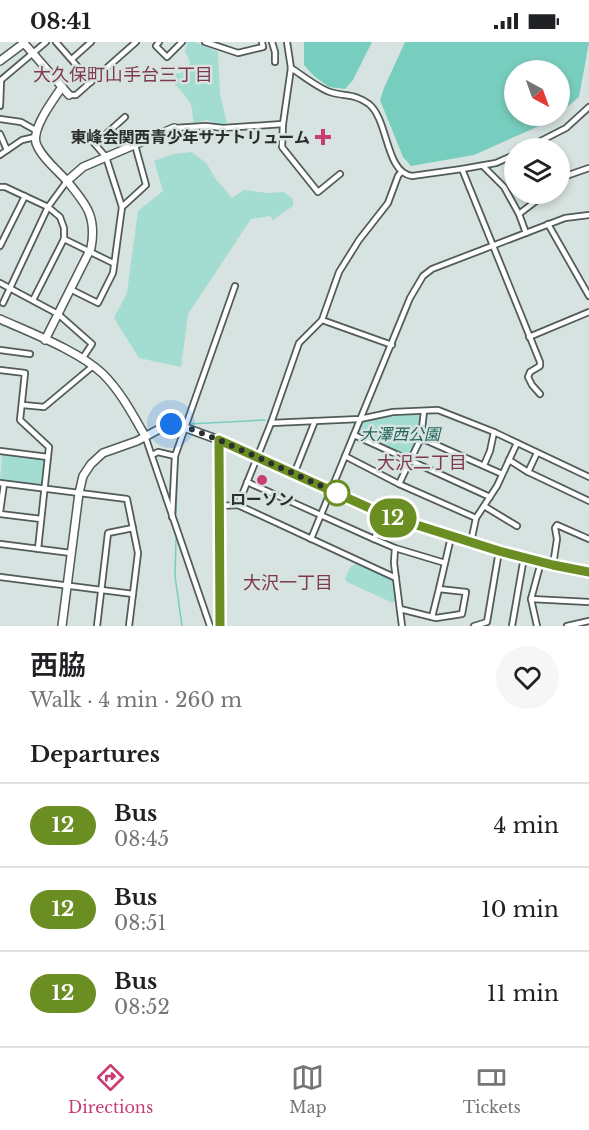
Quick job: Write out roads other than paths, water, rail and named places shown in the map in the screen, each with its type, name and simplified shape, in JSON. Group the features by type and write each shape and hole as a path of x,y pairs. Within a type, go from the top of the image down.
{"street":[{"path":"0,61 24,42 69,95 76,95 136,42"},
{"path":"0,106 1,80 46,42"},
{"path":"56,42 91,82"},
{"path":"72,59 92,42"},
{"path":"159,42 156,46 167,57 183,42"},
{"path":"205,42 238,53 262,47 262,42"},
{"path":"250,42 252,50"},
{"path":"272,42 275,62"},
{"path":"287,42 291,68 282,147 318,192 340,174"},
{"path":"291,68 328,91 351,94 370,105 382,126 398,170 401,172 412,176 483,166 504,159"},
{"path":"0,72 4,78"},
{"path":"0,155 22,140 36,134 62,87"},
{"path":"548,138 566,128 589,108"},
{"path":"95,144 125,117"},
{"path":"0,119 21,122 36,134 41,152 86,204 91,215 93,234 89,251 45,340"},
{"path":"3,303 48,207 67,181 83,167 174,128 283,124"},
{"path":"0,134 7,150"},
{"path":"70,289 98,303 113,273 122,207 106,157 88,136"},
{"path":"122,207 146,185 135,145"},
{"path":"483,166 504,187 519,214 526,233"},
{"path":"570,175 589,168"},
{"path":"462,169 540,366 530,372 528,377 532,386 540,394"},
{"path":"238,505 271,423 299,343 322,320 339,272 359,240 388,203 401,172"},
{"path":"0,187 5,186 48,207 60,217 64,228 64,239 33,300"},
{"path":"0,246 25,196"},
{"path":"519,214 532,204"},
{"path":"311,539 410,298 423,276 432,269 548,224 565,218 589,215"},
{"path":"548,224 589,296"},
{"path":"64,239 113,263"},
{"path":"0,283 58,314 92,344 82,359"},
{"path":"172,517 175,456 235,286"},
{"path":"529,337 589,312"},
{"path":"0,319 82,359 93,366 117,391 145,436 210,626"},
{"path":"322,320 392,345"},
{"path":"0,350 30,354"},
{"path":"23,405 44,407 93,366"},
{"path":"0,370 25,373 20,420 49,447 38,549"},
{"path":"271,423 360,419 393,412 438,410 494,432 589,477"},
{"path":"399,484 421,438 424,411"},
{"path":"294,474 315,421"},
{"path":"62,626 83,476 91,464 103,453 137,441 171,424 186,427 219,440 385,515 499,551 589,572"},
{"path":"484,465 494,432"},
{"path":"354,435 490,497"},
{"path":"421,438 502,474"},
{"path":"219,440 220,626"},
{"path":"471,542 476,518 490,497 517,443"},
{"path":"0,451 48,457"},
{"path":"152,455 158,452 175,456"},
{"path":"528,472 537,453"},
{"path":"345,456 399,484 476,518"},
{"path":"509,460 528,472 589,501"},
{"path":"247,482 395,548 445,563"},
{"path":"41,519 0,513 2,484 127,499 138,553 129,626"},
{"path":"219,506 238,505 396,578"},
{"path":"484,506 517,526"},
{"path":"374,539 385,515"},
{"path":"553,565 557,525 589,539"},
{"path":"97,626 108,533 133,528"},
{"path":"432,616 452,537"},
{"path":"0,544 71,553"},
{"path":"395,548 402,626"},
{"path":"474,626 487,622 499,551"},
{"path":"512,626 524,557"},
{"path":"537,626 531,599 541,562"},
{"path":"0,577 133,594"},
{"path":"400,609 436,618 462,614 466,592 439,589"},
{"path":"531,599 589,602"},
{"path":"567,626 589,621"}],"waterway":[{"path":"189,424 265,420"},
{"path":"176,513 178,453 186,432"},
{"path":"176,539 175,576 182,626"}],"place":[{"name":"東峰会関西青少年サナトリューム","path":"323,137"},
{"name":"ローソン","path":"262,480"}],"district":[{"name":"大久保町山手台三丁目","path":"123,75"},
{"name":"大沢二丁目","path":"422,463"},
{"name":"大沢一丁目","path":"288,583"}],"park label":[{"name":"大澤西公園","path":"400,434"}]}
